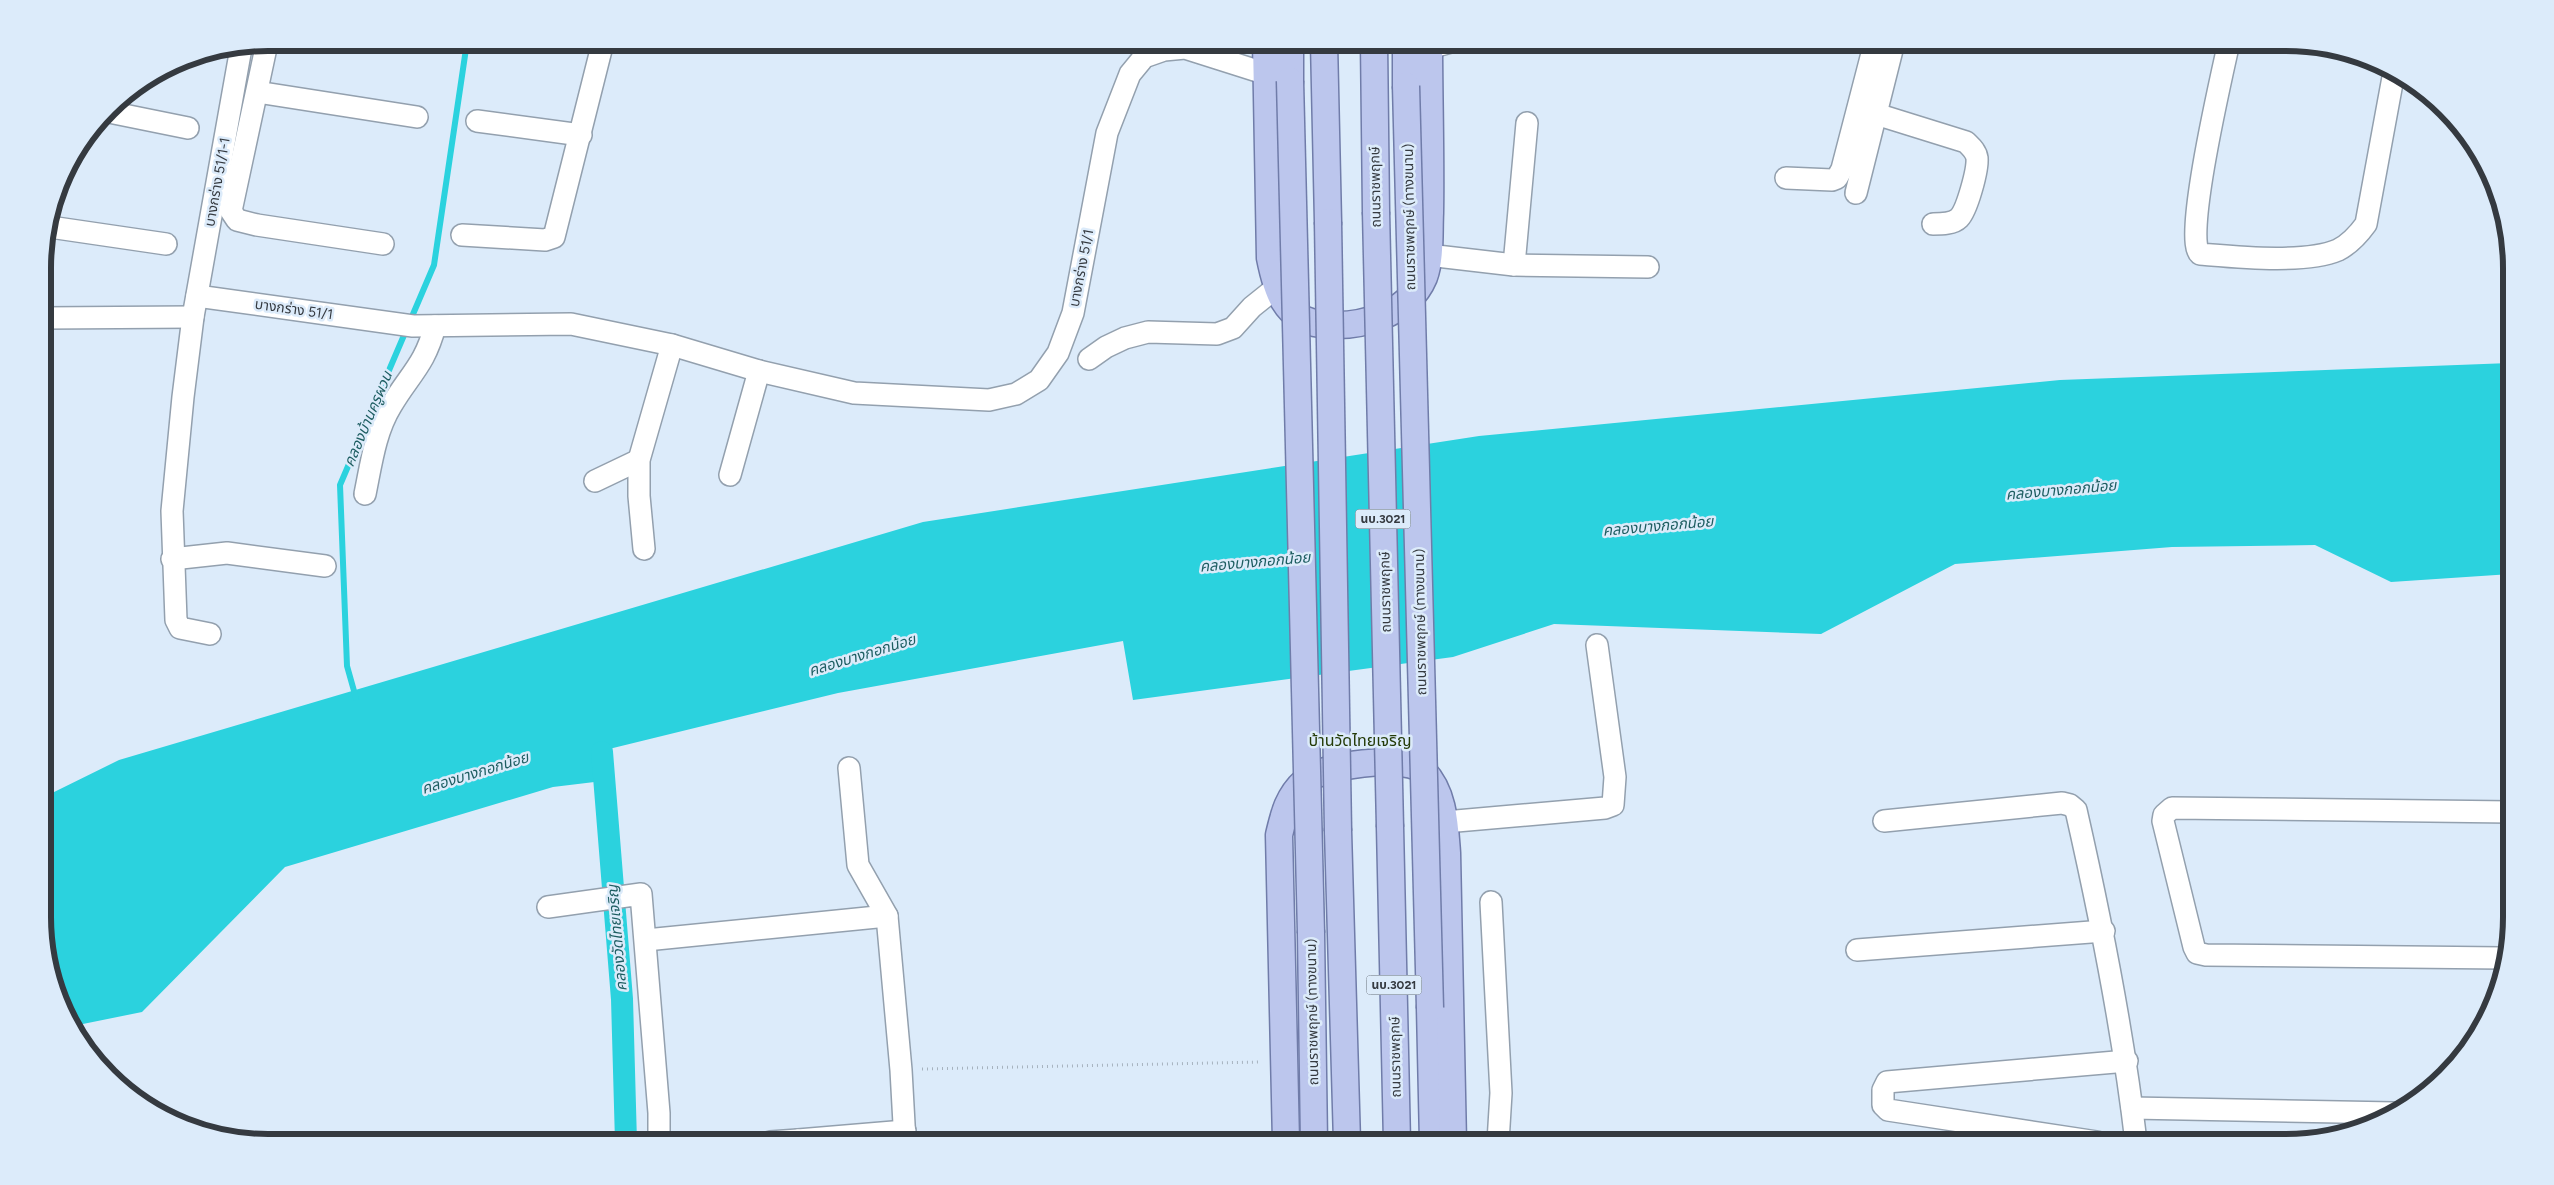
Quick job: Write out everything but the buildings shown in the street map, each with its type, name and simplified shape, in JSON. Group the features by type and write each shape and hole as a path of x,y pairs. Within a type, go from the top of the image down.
{"main road":[{"path":"1269,51 1279,77 1270,258 1277,287 1284,304 1302,317 1320,324 1372,320 1394,310 1413,295 1424,276 1428,255 1430,182 1429,51"},
{"name":"ถนนราชพฤกษ์ (ทางขนาน)","path":"1287,51 1279,77 1311,933 1314,1134"},
{"path":"1324,51 1338,831 1347,1134"},
{"name":"ถนนราชพฤกษ์","path":"1374,51 1397,1134"},
{"name":"ถนนราชพฤกษ์ (ทางขนาน)","path":"1425,51 1406,86 1432,1134"},
{"path":"1286,1134 1279,835 1287,802 1306,780 1328,769 1403,762 1421,769 1433,784 1445,822 1453,1134"}],"street":[{"path":"265,51 231,211 237,220 383,244"},
{"path":"462,234 545,240 554,238 601,51"},
{"name":"บางกร่าง 51/1","path":"197,296 413,326 571,324 672,345 758,371 854,393 988,400 1016,394 1039,380 1058,353 1073,313 1110,124 1130,74 1144,57 1161,51"},
{"name":"บางกร่าง 51/1","path":"1195,51 1279,77"},
{"path":"1786,178 1832,180 1836,178 1842,169 1872,51"},
{"path":"1856,193 1892,51"},
{"path":"2227,51 2211,121 2196,225 2196,248 2200,254 2314,257 2340,249 2356,237 2366,224 2393,79"},
{"name":"บางกร่าง 51/1-1","path":"210,634 180,628 176,620 172,559 172,510 175,467 193,317 240,53"},
{"path":"258,92 417,117"},
{"path":"116,114 188,128"},
{"path":"1876,114 1966,142 1974,150 1977,158 1965,209 1960,218 1951,223 1933,224"},
{"path":"477,121 581,135"},
{"path":"1514,265 1527,123"},
{"path":"55,228 166,244"},
{"path":"1428,255 1514,265 1648,267"},
{"path":"1089,359 1106,347 1125,338 1148,332 1217,334 1233,328 1252,307 1277,287"},
{"path":"51,318 193,317"},
{"path":"365,494 376,443 385,420 391,406 428,350 435,326"},
{"path":"644,549 639,496 639,460 672,345"},
{"path":"730,476 758,371"},
{"path":"595,481 639,460"},
{"path":"172,559 228,553 325,566"},
{"path":"1445,822 1605,808 1613,805 1615,777 1597,644"},
{"path":"849,768 858,865 887,916 905,1134"},
{"path":"1884,821 2062,803 2070,805 2076,810 2104,931 2127,1061 2139,1108 2137,1134"},
{"path":"2499,958 2206,955 2197,953 2163,821 2164,815 2172,808 2503,812"},
{"path":"548,907 641,894 659,1113 659,1134"},
{"path":"1491,902 1501,1093 1498,1134"},
{"path":"646,940 887,916"},
{"path":"1857,950 2104,931"},
{"path":"2044,1134 1888,1110 1883,1105 1884,1087 1887,1082 2127,1061"},
{"path":"2139,1108 2378,1113"}],"path":[{"path":"901,1070 1267,1062"}],"water":[{"name":"คลองบางกอกน้อย","path":"2503,363 2503,575 2391,582 2315,545 2172,547 1955,564 1821,634 1554,624 1453,657 1133,700 1123,641 838,693 609,749 611,780 553,787 285,867 142,1012 79,1025 63,987 55,959 51,917 51,794 119,760 923,522 1479,436 2060,380"}],"waterway":[{"name":"คลองบ้านครูผวน","path":"356,698 347,666 340,485 434,265 466,51"},
{"name":"คลองวัดไทยเจริญ","path":"602,752 622,999 626,1134"}],"district":[{"name":"บ้านวัดไทยเจริญ","path":"1360,740"}]}
